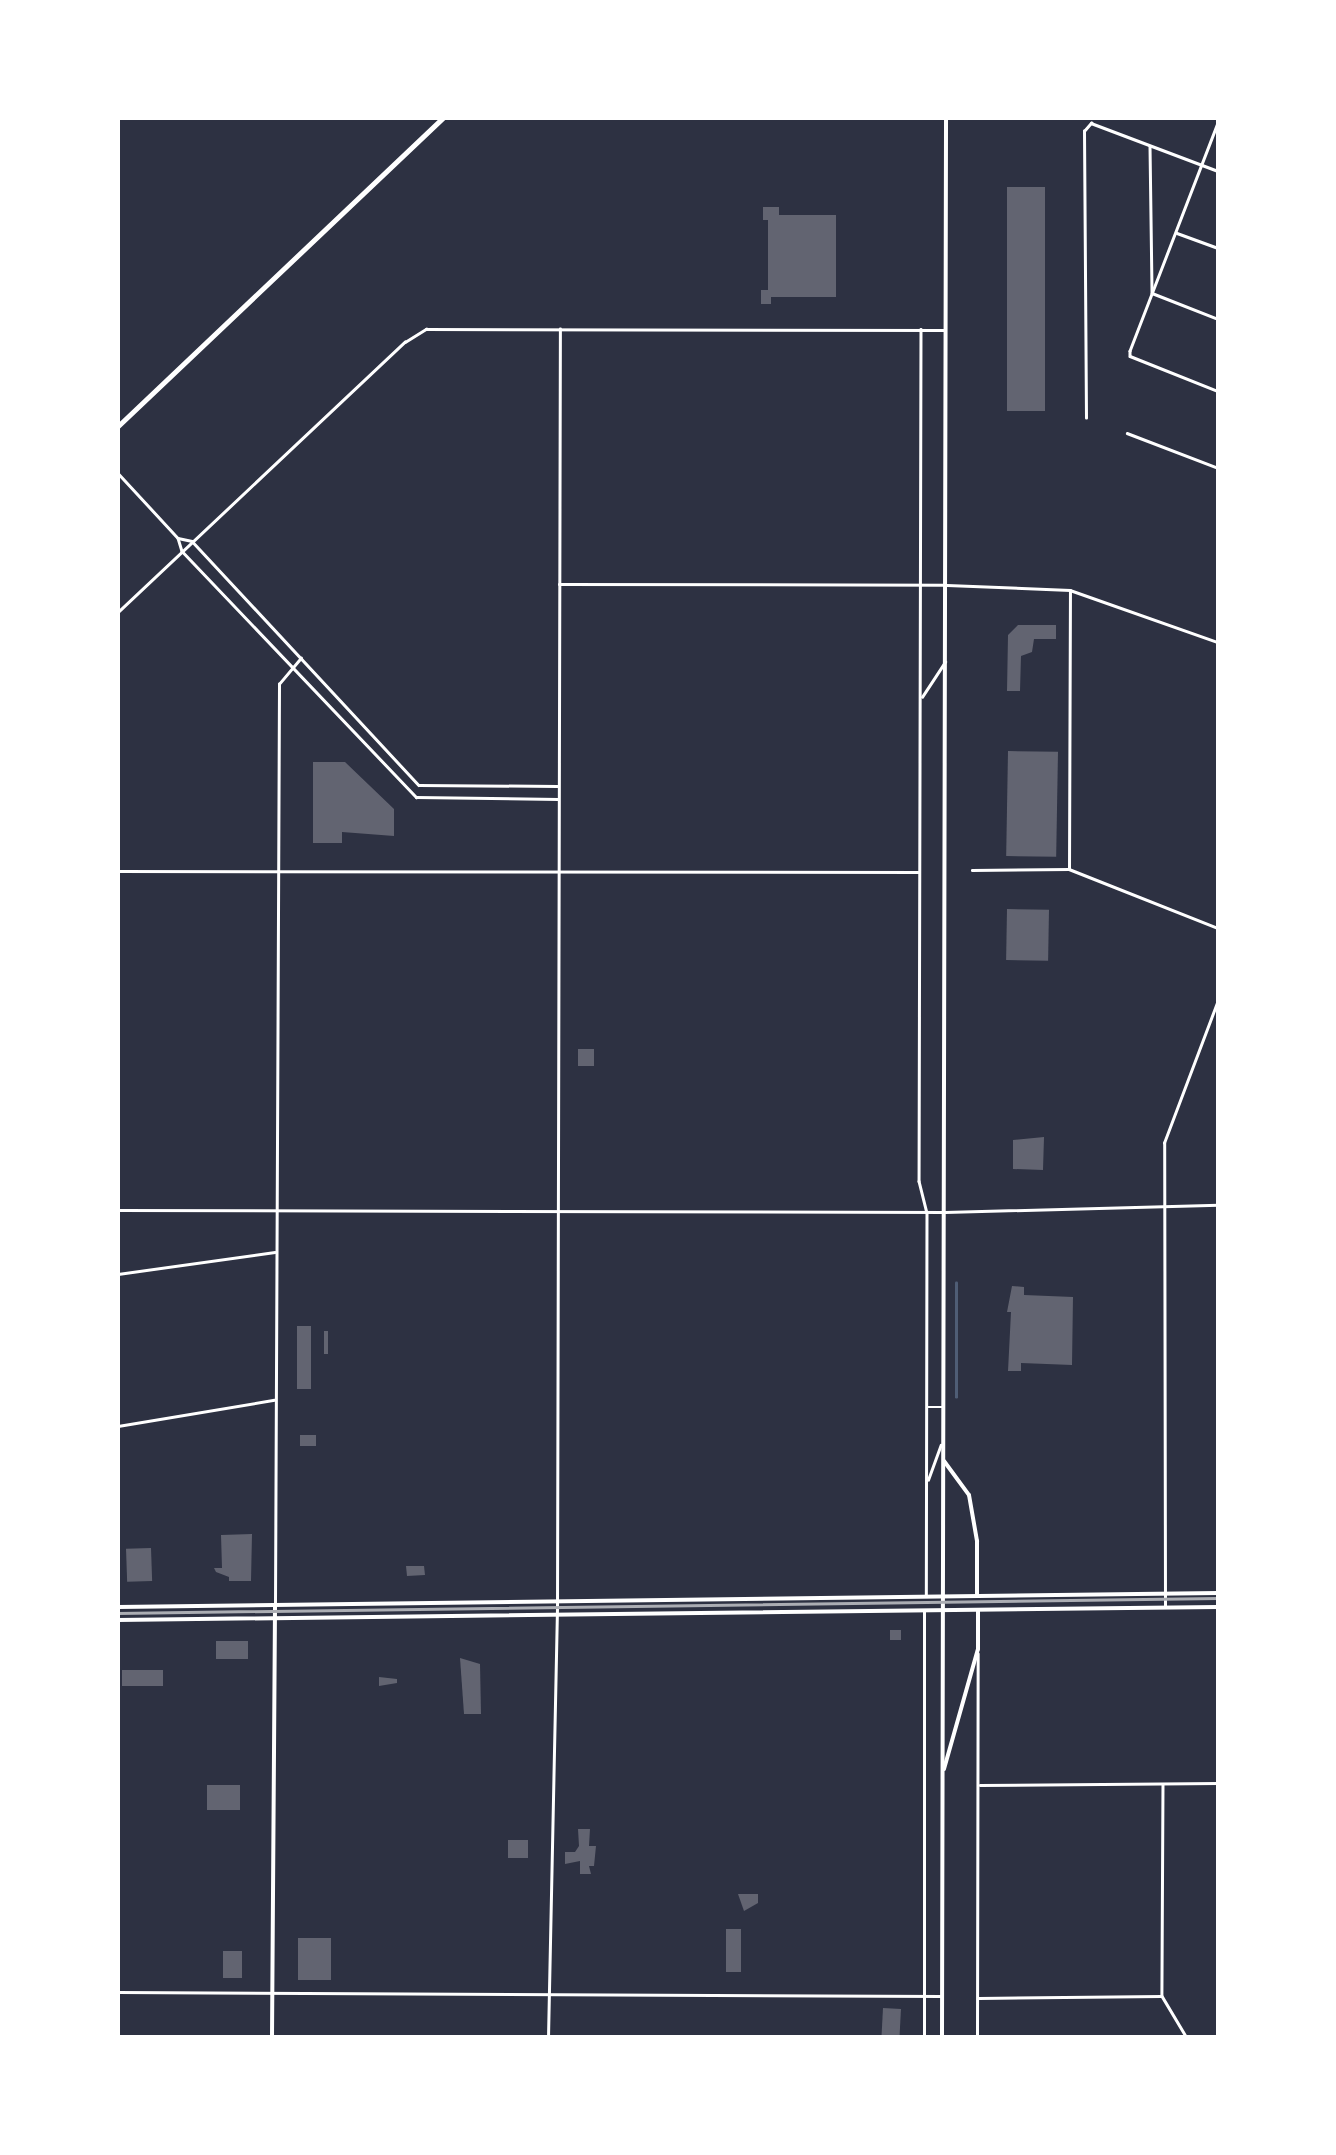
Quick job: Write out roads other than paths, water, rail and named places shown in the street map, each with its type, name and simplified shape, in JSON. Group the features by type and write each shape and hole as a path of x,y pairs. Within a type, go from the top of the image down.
{"highway":[{"path":"118,426 443,118"}],"main road":[{"path":"942,2038 946,118"},
{"path":"944,1460 969,1495 977,1541 977,1596"},
{"path":"118,1606 1218,1593"},
{"path":"1095,1594 1095,1608"},
{"path":"780,1598 780,1613"},
{"path":"234,1605 234,1620"},
{"path":"272,2038 275,1605"},
{"path":"118,1620 1218,1607"},
{"path":"943,1773 978,1649 978,1610"}],"street":[{"path":"1086,418 1084,131 1091,123 1218,171"},
{"path":"1218,123 1130,356 1218,391"},
{"path":"1150,144 1152,293"},
{"path":"1176,232 1218,248"},
{"path":"1152,293 1218,319"},
{"path":"118,612 415,334 434,328 946,330"},
{"path":"548,2038 558,1602 560,328"},
{"path":"921,329 919,1181 927,1212 926,1596"},
{"path":"1127,433 1218,468"},
{"path":"118,473 178,538 182,551 416,797 558,798"},
{"path":"178,538 192,541 419,785 559,786"},
{"path":"559,584 946,585 1070,590 1218,642"},
{"path":"1069,869 1070,590"},
{"path":"275,1605 279,684 301,658"},
{"path":"921,699 946,660"},
{"path":"494,786 494,798"},
{"path":"972,870 1069,869 1218,928"},
{"path":"118,871 920,872"},
{"path":"1165,1607 1164,1144 1218,1000"},
{"path":"118,1210 944,1212 1218,1205"},
{"path":"118,1274 276,1252"},
{"path":"118,1426 275,1400"},
{"path":"926,1408 944,1407"},
{"path":"926,1486 944,1436"},
{"path":"924,1611 924,2038"},
{"path":"977,2038 978,1649"},
{"path":"1163,1784 1162,1996 1187,2038"},
{"path":"978,1786 1218,1784"},
{"path":"118,1992 942,1996"},
{"path":"977,1998 1162,1996"}],"waterway":[{"path":"956,1283 956,1397"}],"tram line":[{"path":"118,1613 1218,1598"}]}
